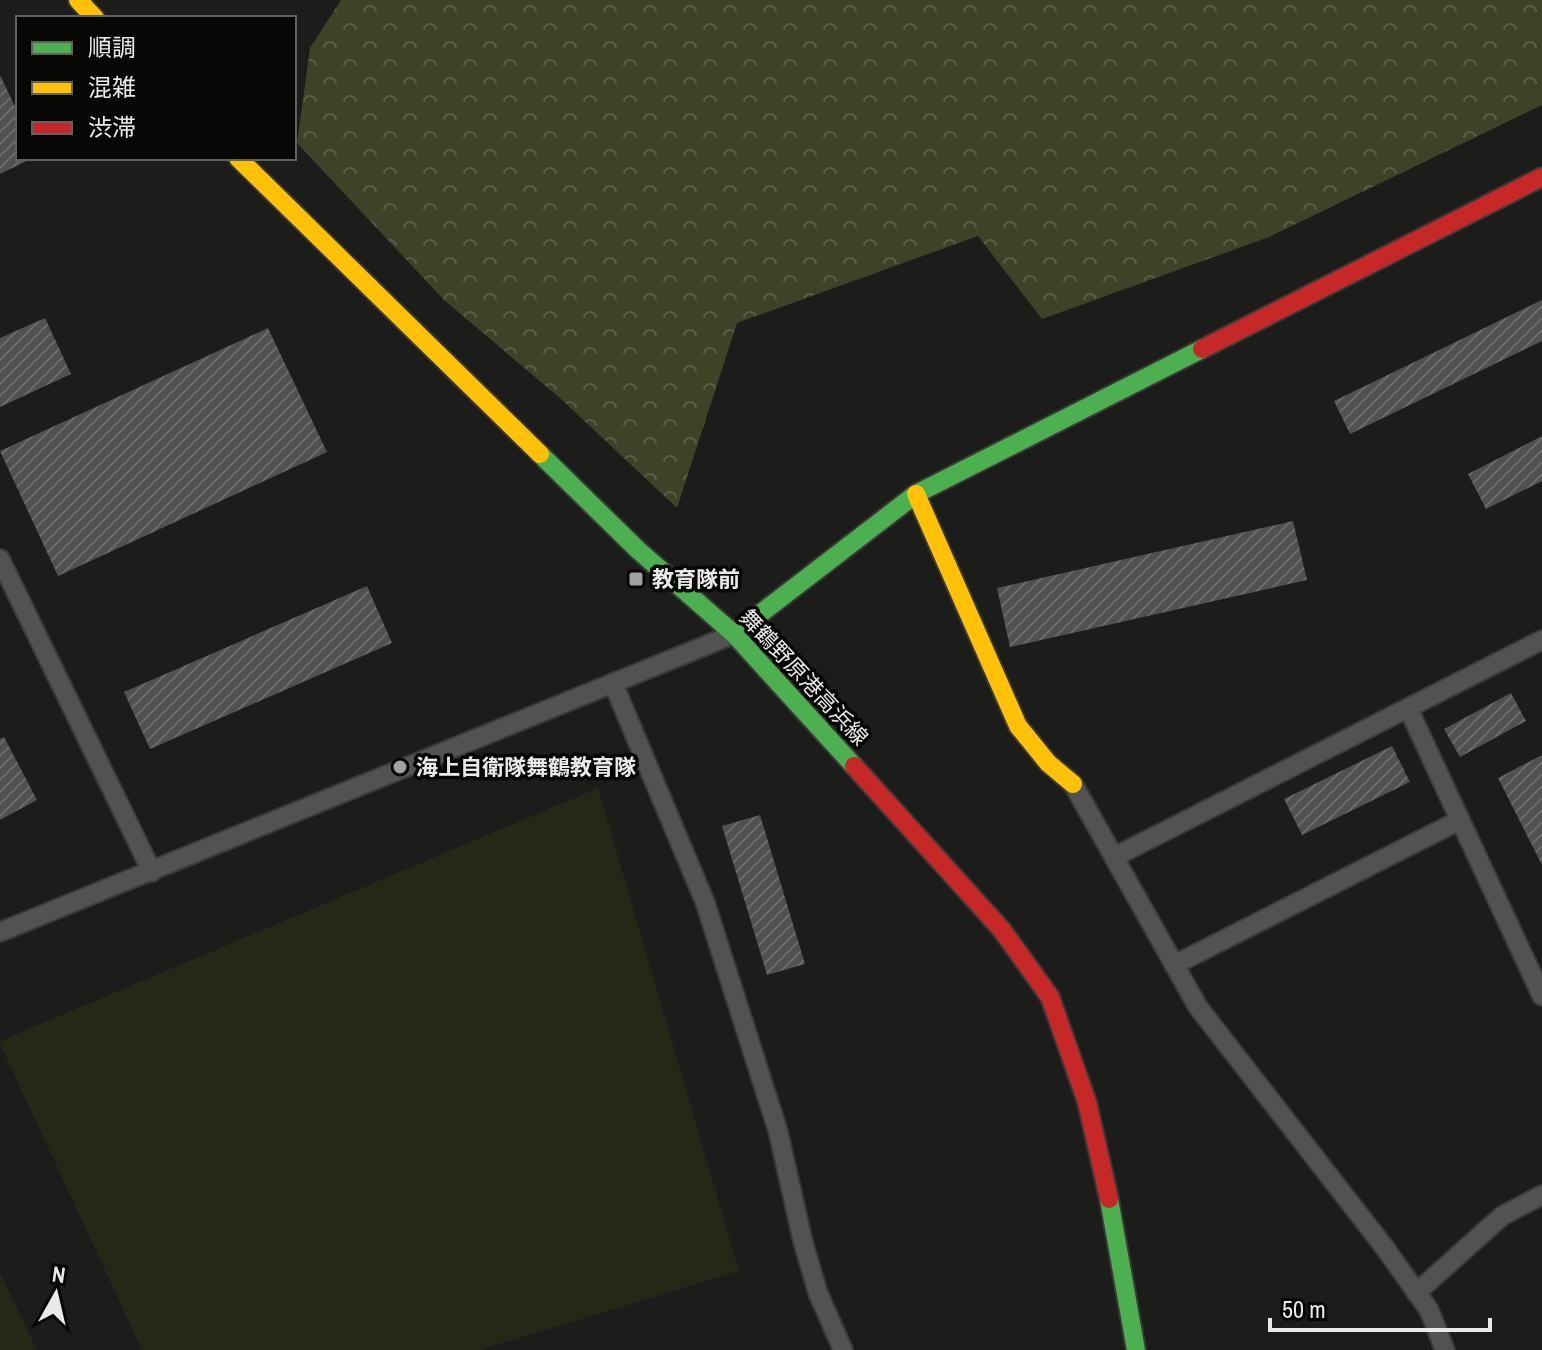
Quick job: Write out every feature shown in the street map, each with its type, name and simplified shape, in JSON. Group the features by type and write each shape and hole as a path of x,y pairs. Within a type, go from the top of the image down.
{"main road":[{"path":"78,0 93,16"},
{"name":"舞鶴野原港高浜線","path":"240,160 638,550 734,634 1002,930 1050,997 1087,1102 1112,1211 1136,1350"},
{"path":"734,634 916,494 1542,177"},
{"path":"916,494 1018,726 1048,763 1073,784"}],"lane":[{"path":"0,559 152,872"},
{"path":"0,932 734,634"},
{"path":"1114,857 1542,640"},
{"path":"613,683 705,902 778,1131 818,1293 843,1350"},
{"path":"1408,708 1542,996"},
{"path":"1073,784 1198,1007 1385,1248 1429,1310 1445,1350"},
{"path":"1174,965 1460,820"},
{"path":"1416,1293 1502,1216 1542,1195"}],"green space":[{"path":"341,0 1542,0 1542,105 1269,237 1042,319 978,236 737,323 677,508 561,399 444,300 297,143 310,48"},
{"path":"598,788 739,1271 480,1350 142,1350 0,1041"},
{"path":"0,1273 37,1350 0,1350"}],"building":[{"path":"0,75 16,109 16,160 29,160 0,174"},
{"path":"1542,300 1542,341 1350,434 1334,401"},
{"path":"45,318 71,374 0,407 0,338"},
{"path":"268,328 327,452 58,576 0,451"},
{"path":"1542,436 1542,481 1486,509 1468,474"},
{"path":"1293,521 1307,580 1010,647 997,588"},
{"path":"367,586 392,643 150,749 124,692"},
{"path":"1511,693 1526,721 1460,757 1444,729"},
{"path":"4,737 37,800 0,820 0,739"},
{"path":"1392,746 1410,782 1302,835 1284,799"},
{"path":"1542,755 1542,865 1498,778"},
{"path":"760,815 805,964 767,975 722,826"}],"traffic: fast":[{"path":"734,634 916,494 1202,349"},
{"path":"540,454 638,550 734,634 854,766"},
{"path":"1109,1199 1136,1350"}],"traffic: slow":[{"path":"78,0 93,16"},
{"path":"240,160 540,454"},
{"path":"916,494 1018,726 1048,763 1073,784"}],"traffic: jam":[{"path":"1202,349 1542,177"},
{"path":"854,766 1002,930 1050,997 1087,1102 1109,1199"}],"place":[{"name":"教育隊前","path":"636,579"},
{"name":"海上自衛隊舞鶴教育隊","path":"400,767"}]}
